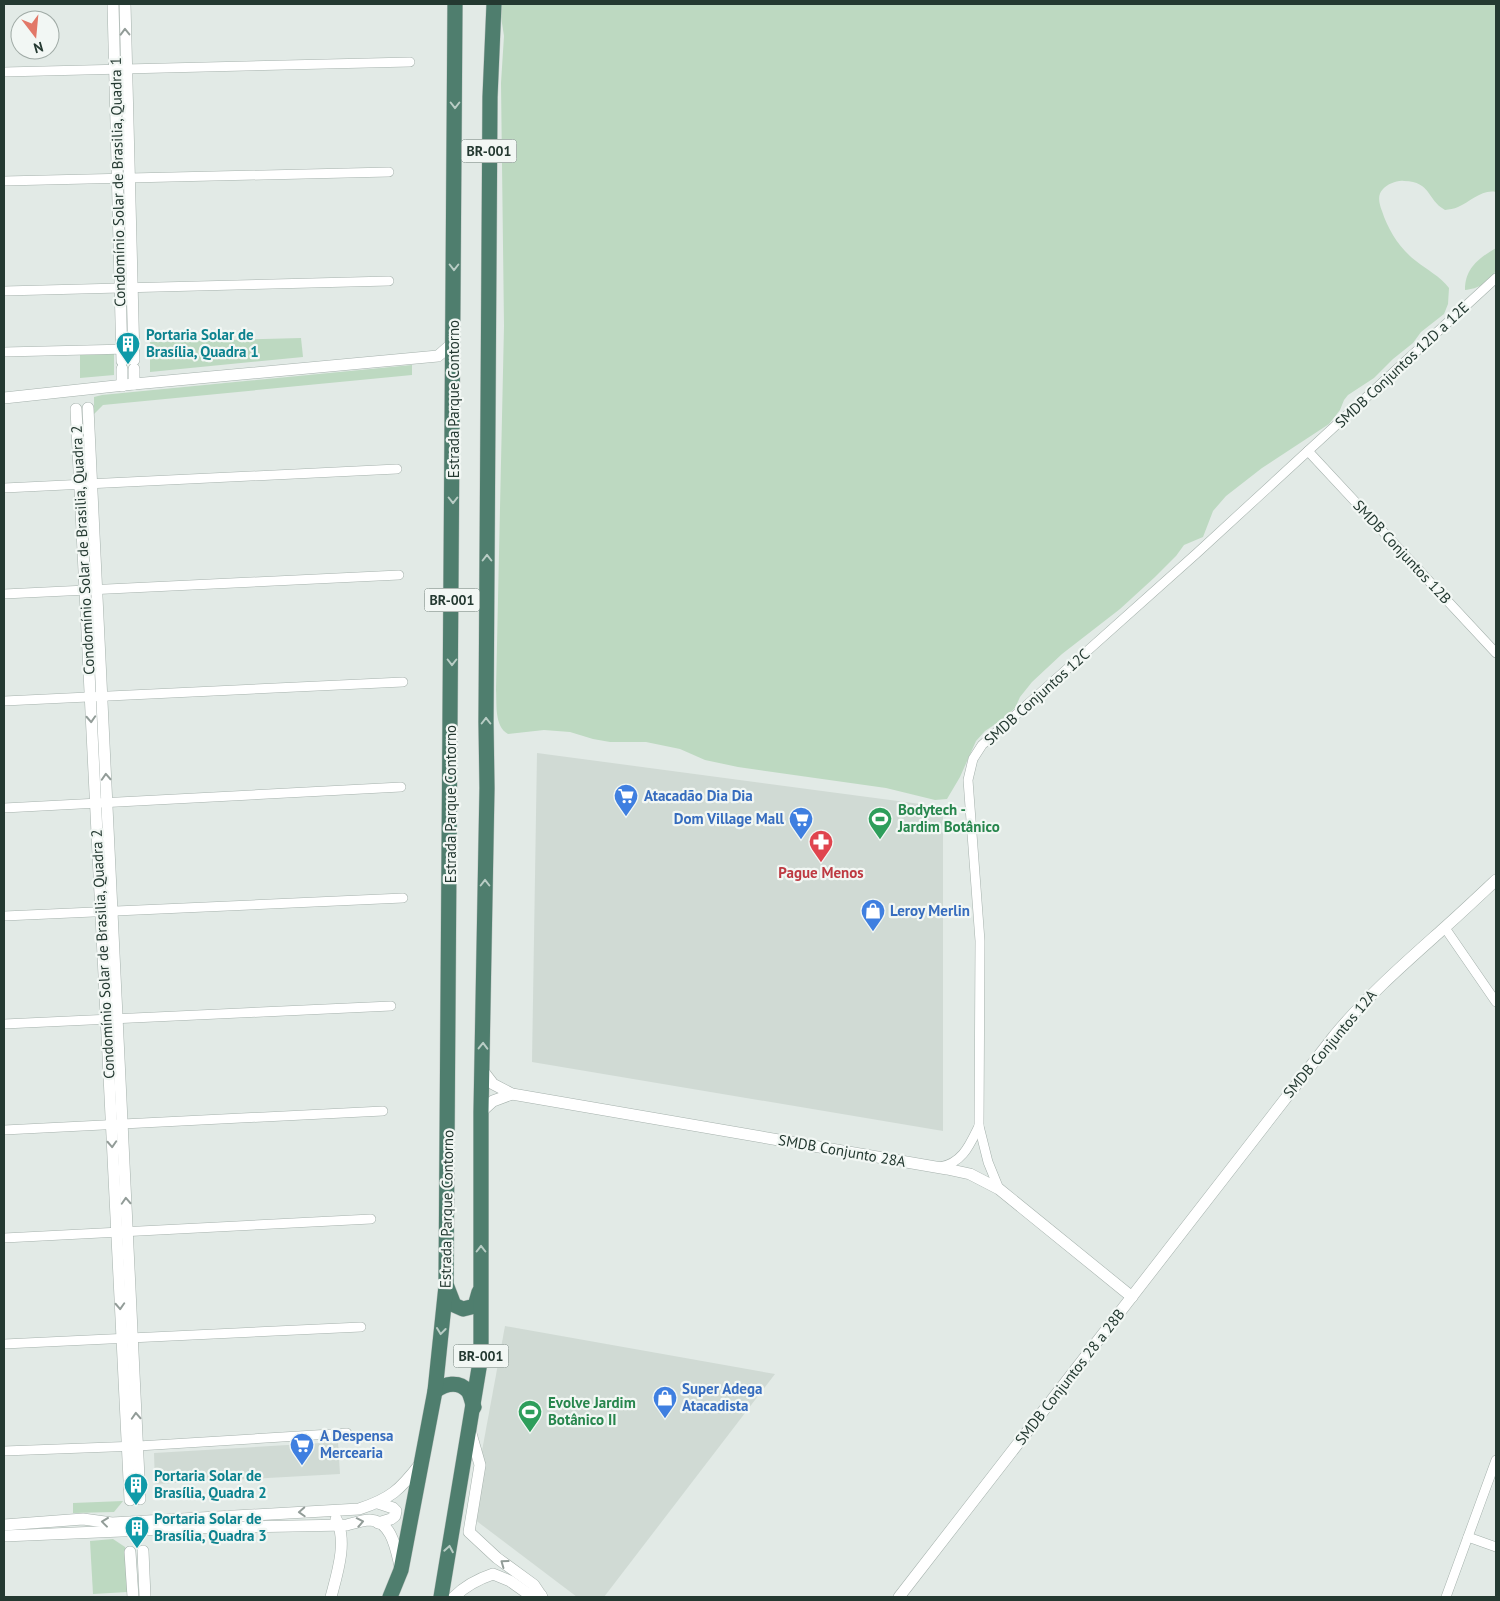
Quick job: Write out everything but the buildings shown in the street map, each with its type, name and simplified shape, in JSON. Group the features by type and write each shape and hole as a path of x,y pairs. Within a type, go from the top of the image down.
{"highway":[{"name":"Estrada Parque Contorno","path":"390,1597 401,1570 435,1391 446,1286 454,366 455,4"},
{"path":"456,75 462,4"},
{"path":"485,4 491,63"},
{"name":"BR-001","path":"440,1597 474,1407 481,1356 481,1112 487,788 491,63 494,4"},
{"path":"446,1286 454,1305 463,1309 475,1306 481,1284"},
{"path":"435,1391 445,1384 456,1384 468,1392 474,1407"}],"street":[{"name":"Condomínio Solar de Brasilia, Quadra 1","path":"113,4 121,69"},
{"name":"Condomínio Solar de Brasilia, Quadra 1","path":"125,4 121,69 128,385"},
{"path":"4,72 410,62"},
{"path":"4,181 389,172"},
{"name":"SMDB Conjuntos 12D a 12E","path":"1308,451 1496,278"},
{"path":"4,290 389,281"},
{"path":"4,398 75,404 88,403 128,385 438,356 454,342"},
{"path":"4,352 128,362"},
{"path":"438,356 454,366"},
{"path":"75,404 88,403"},
{"name":"Condomínio Solar de Brasilia, Quadra 2","path":"88,403 97,590 96,696 135,1500 133,1537"},
{"name":"Condomínio Solar de Brasilia, Quadra 2","path":"75,404 85,591 96,696"},
{"name":"SMDB Conjuntos 12B","path":"1308,451 1496,653"},
{"name":"SMDB Conjuntos 12C","path":"999,1190 988,1162 979,1126 980,941 968,780 973,759 982,745 1015,714 1134,610 1308,451"},
{"path":"4,488 397,469"},
{"path":"4,594 399,575"},
{"path":"4,701 403,682"},
{"path":"4,808 401,787"},
{"name":"SMDB Conjuntos 12A","path":"1240,1157 1353,1012 1496,880"},
{"path":"4,916 403,898"},
{"path":"1445,928 1496,1002"},
{"path":"4,1024 391,1006"},
{"path":"483,1071 493,1084 512,1094"},
{"path":"481,1112 492,1101 512,1094"},
{"name":"SMDB Conjunto 28A","path":"512,1094 970,1174 999,1190 1132,1297"},
{"path":"4,1130 383,1111"},
{"name":"SMDB Conjuntos 12C","path":"936,1167 954,1163 962,1156 979,1126"},
{"name":"SMDB Conjuntos 28 a 28B","path":"899,1597 1240,1157"},
{"path":"4,1238 371,1219"},
{"path":"4,1344 362,1328"},
{"path":"470,1428 480,1465 469,1532 497,1558 534,1585 541,1596"},
{"path":"4,1451 132,1446 347,1433"},
{"path":"1446,1597 1496,1460"},
{"path":"4,1536 84,1534 133,1537 338,1510 359,1509 378,1503 401,1488 421,1463"},
{"path":"378,1503 393,1508 396,1512 395,1516 391,1519 378,1523"},
{"path":"331,1597 343,1538 340,1524 336,1520 338,1510"},
{"path":"83,1519 81,1528 84,1534"},
{"path":"4,1525 83,1519 112,1523 133,1537 143,1551 145,1597"},
{"path":"133,1537 192,1528 340,1524 370,1520 384,1526 391,1535 401,1570"},
{"path":"133,1537 143,1551"},
{"path":"133,1537 133,1597"},
{"path":"1468,1537 1496,1547"},
{"path":"454,1597 475,1580 493,1574 510,1581 527,1593 541,1596"}],"shaded area":[{"path":"537,753 943,807 943,1131 532,1062"},
{"path":"505,1326 775,1374 604,1597 577,1597 470,1516"},
{"path":"338,1442 340,1474 155,1484 154,1453"}],"green space":[{"path":"499,4 1496,4 1496,192 1486,192 1458,207 1445,210 1439,206 1420,184 1401,181 1390,184 1381,191 1379,196 1380,205 1395,239 1410,256 1438,277 1449,288 1448,304 1444,314 1421,332 1413,343 1374,378 1348,395 1340,410 1329,424 1262,468 1226,496 1213,511 1203,537 1184,545 1155,577 1120,609 1062,654 1032,682 1020,697 1015,708 985,731 976,741 960,777 947,799 935,800 886,788 738,767 705,760 680,749 646,742 610,742 570,732 544,730 508,734 500,726 498,720 496,690 504,326 501,83 504,36"},
{"path":"1496,248 1497,266 1492,278 1479,286 1465,290 1467,276 1474,264"},
{"path":"301,338 303,357 150,372 150,342"},
{"path":"114,354 114,375 80,378 80,355"},
{"path":"412,365 412,375 103,405 94,414 94,397 102,395"},
{"path":"123,1501 114,1512 73,1513 73,1503"},
{"path":"113,1539 125,1547 128,1592 93,1594 90,1541"}],"place":[{"name":"Portaria Solar de Brasília, Quadra 1","path":"128,365"},
{"name":"Atacadão Dia Dia","path":"626,817"},
{"name":"Dom Village Mall","path":"801,840"},
{"name":"Bodytech - Jardim Botânico","path":"880,840"},
{"name":"Pague Menos","path":"821,863"},
{"name":"Leroy Merlin","path":"873,932"},
{"name":"Super Adega Atacadista","path":"665,1419"},
{"name":"Evolve Jardim Botânico II","path":"530,1433"},
{"name":"A Despensa Mercearia","path":"302,1466"},
{"name":"Portaria Solar de Brasília, Quadra 2","path":"136,1506"},
{"name":"Portaria Solar de Brasília, Quadra 3","path":"137,1549"}]}
